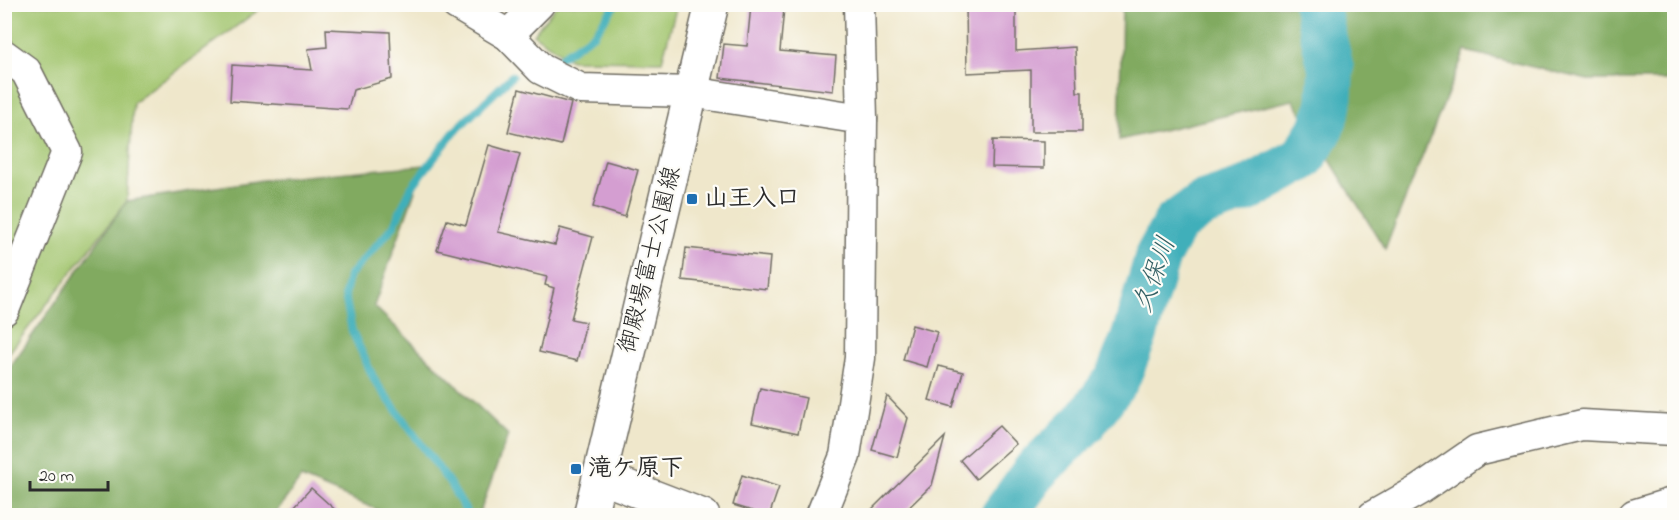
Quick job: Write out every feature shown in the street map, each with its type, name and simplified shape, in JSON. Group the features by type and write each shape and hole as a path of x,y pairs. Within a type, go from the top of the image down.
{"main road":[{"name":"御殿場富士公園線","path":"590,516 712,4"},
{"path":"599,476 703,516"},
{"path":"1635,516 1674,504"}],"street":[{"path":"456,4 508,35 541,69 581,89 691,92 862,119"},
{"path":"508,35 539,4"},
{"path":"821,516 845,456 860,358 862,119 860,4"},
{"path":"4,55 26,71 67,152 4,309"},
{"path":"1373,516 1419,490 1477,450 1582,425 1674,430"}],"green space":[{"path":"5,5 265,5 133,103 127,201 5,358"},
{"path":"557,5 677,5 662,61 571,60 533,34"},
{"path":"1122,5 1674,5 1674,80 1588,80 1465,51 1385,249 1293,100 1119,140"},
{"path":"424,165 374,306 508,435 479,515 390,515 301,478 274,515 5,515 5,374 127,201 262,180"}],"building":[{"path":"966,4 1016,4 1016,51 1075,47 1077,92 1082,92 1082,132 1031,132 1031,70 967,73"},
{"path":"751,5 784,8 780,51 836,56 833,91 720,78 724,44 747,46"},
{"path":"326,29 390,32 392,79 353,90 348,109 230,101 232,65 312,70 308,49 327,47"},
{"path":"519,89 571,103 561,145 508,132"},
{"path":"993,140 1044,141 1044,168 992,167"},
{"path":"489,145 520,154 498,232 555,245 560,228 593,237 571,319 586,322 577,361 539,352 554,288 545,285 547,277 437,250 447,220 466,225"},
{"path":"606,161 638,170 625,217 593,207"},
{"path":"686,248 770,257 767,289 682,280"},
{"path":"912,325 937,332 927,367 903,360"},
{"path":"939,366 963,372 953,407 929,400"},
{"path":"760,388 806,398 798,433 752,423"},
{"path":"887,396 908,418 897,457 872,450"},
{"path":"999,426 1016,444 976,479 960,460"},
{"path":"945,437 932,485 900,516 865,516"},
{"path":"742,475 779,487 769,516 733,505"},
{"path":"311,488 342,516 286,516"}],"waterway":[{"path":"559,58 594,34 616,4"},
{"name":"久保川","path":"1003,516 1036,470 1084,423 1117,379 1134,337 1158,255 1175,224 1203,204 1248,189 1302,159 1320,131 1329,107 1331,69 1316,4"},
{"path":"469,516 448,481 375,381 352,331 345,295 349,276 393,227 411,188 455,131 512,76"}],"place":[{"name":"山王入口","path":"692,199"},
{"name":"滝ケ原下","path":"576,469"}]}
